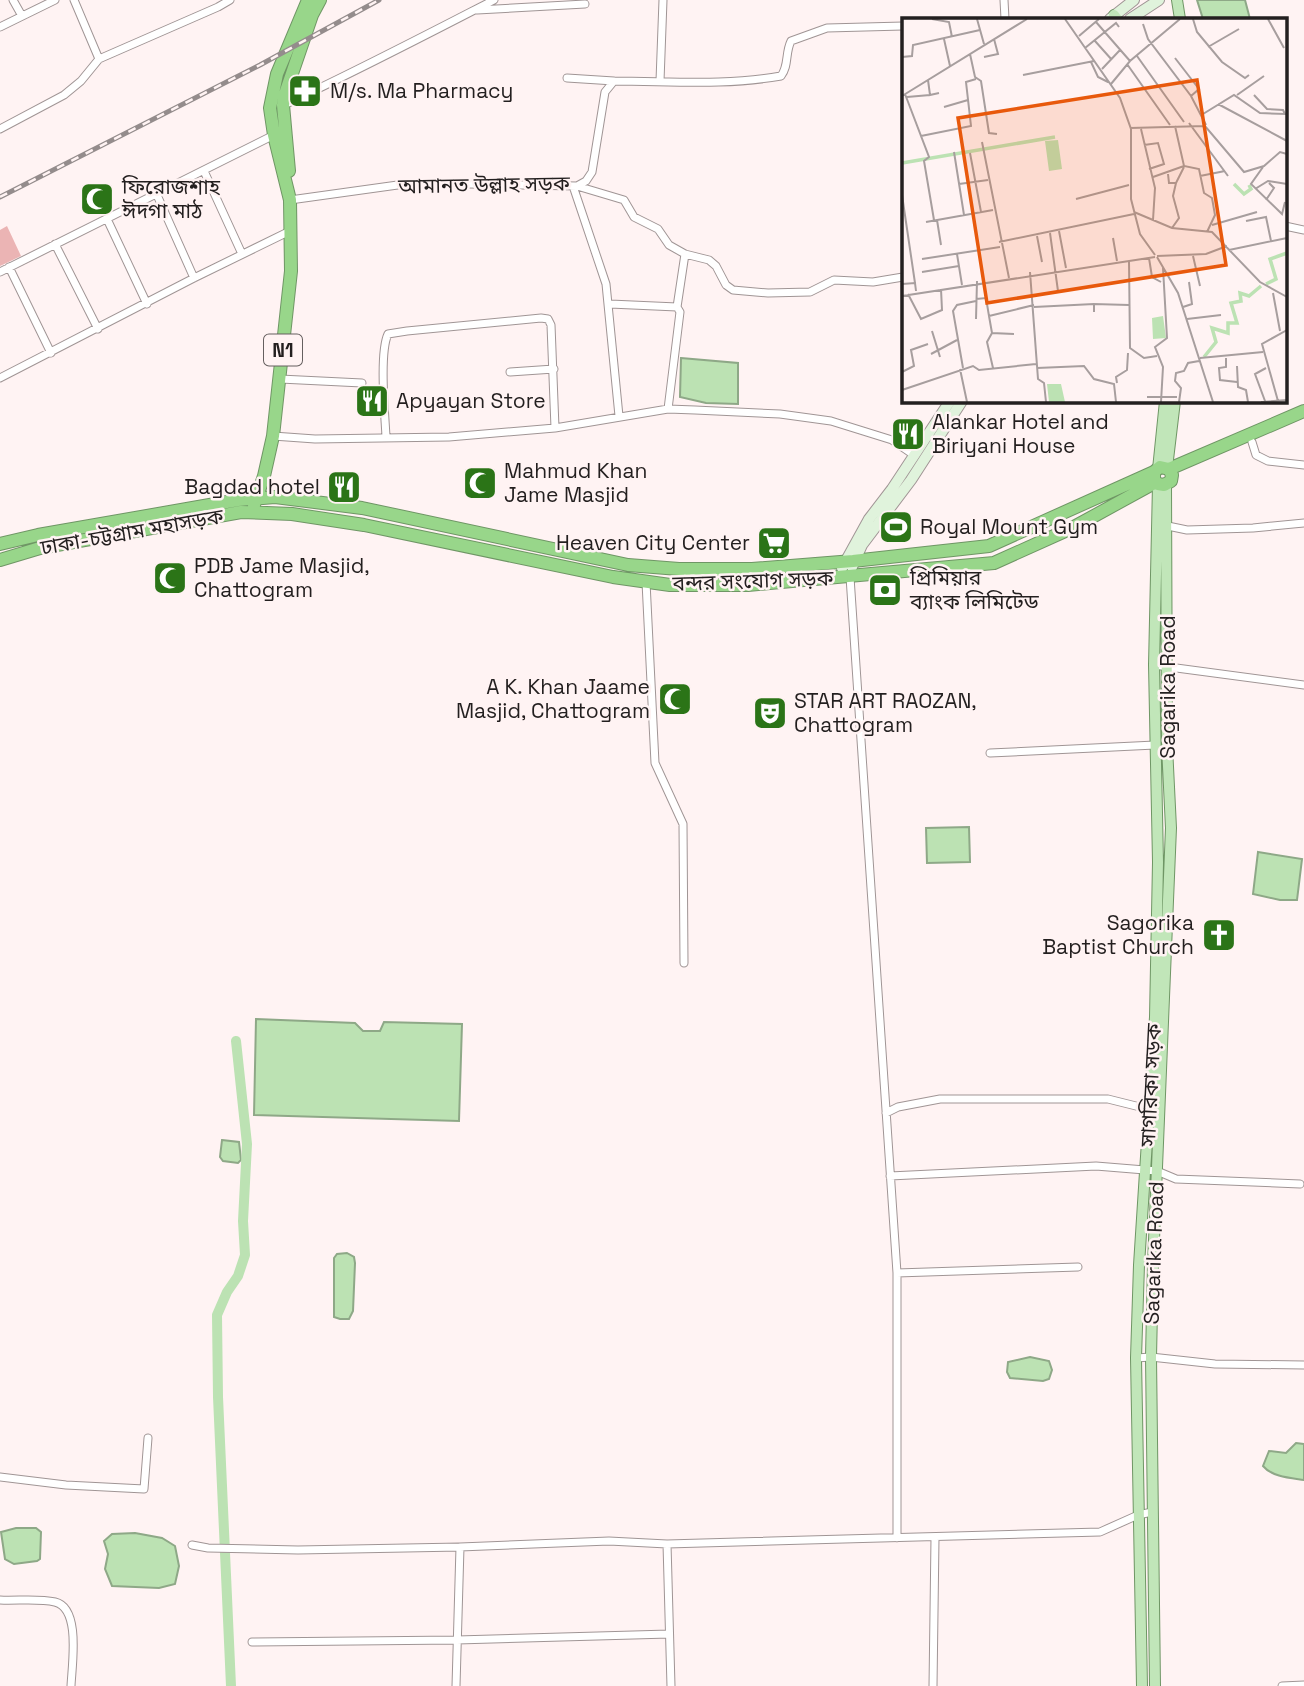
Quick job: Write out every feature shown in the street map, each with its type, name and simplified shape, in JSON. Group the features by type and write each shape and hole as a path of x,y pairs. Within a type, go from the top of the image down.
{"highway":[{"name":"N1","path":"254,505 273,436 291,271 290,200 270,108 274,86 308,0"},
{"name":"N1","path":"287,186 289,169 283,105 291,74 320,0"},
{"name":"বন্দর সংযোগ সড়ক","path":"254,505 612,577 670,585 748,585 845,578 994,563 1074,527 1162,476 1304,411"},
{"name":"বন্দর সংযোগ সড়ক","path":"254,505 290,498 362,508 628,565 679,569 739,569 849,562 989,546 1304,420"},
{"name":"ঢাকা-চট্টগ্রাম মহাসড়ক","path":"0,544 38,535 254,505"},
{"name":"ঢাকা-চট্টগ্রাম মহাসড়ক","path":"0,560 40,548 240,512 254,505"}],"main road":[{"path":"1114,18 1134,0"},
{"path":"1132,18 1159,0"},
{"path":"1177,0 1180,18"},
{"path":"845,578 849,562 869,519 949,402"},
{"path":"849,562 911,480 961,402"},
{"name":"সাগরিকা সড়ক","path":"1162,476 1166,402"},
{"name":"সাগরিকা সড়ক","path":"1142,1686 1136,1358 1152,1170 1148,1109 1155,1017 1158,870 1154,665 1155,525 1175,402"},
{"name":"Sagarika Road","path":"1155,1686 1152,1170 1171,828 1167,746 1168,526 1162,476"},
{"path":"1157,827 1171,828"}],"street":[{"path":"13,0 22,16"},
{"path":"0,27 55,0"},
{"path":"74,0 99,59"},
{"path":"0,130 64,95 81,81 99,59 218,8 230,0"},
{"path":"283,105 494,0"},
{"path":"660,81 663,0"},
{"path":"1004,0 1005,18"},
{"path":"474,10 585,4"},
{"path":"568,78 709,84 751,82 781,76 786,70 787,48 791,41 827,28 902,26"},
{"name":"আমানত উল্লাহ সড়ক","path":"290,200 412,183 575,186 586,181 592,172 605,92 614,81"},
{"path":"0,272 274,135"},
{"path":"204,171 242,254"},
{"path":"575,186 624,200 634,217 659,229 668,245 685,254 709,260 716,266 726,285 733,290 810,292 834,280 873,282 902,277"},
{"path":"575,186 610,304 619,416"},
{"path":"157,195 194,278"},
{"path":"107,219 147,304"},
{"path":"1286,226 1304,230"},
{"path":"1,375 51,353 292,230"},
{"path":"55,244 98,329"},
{"path":"668,409 678,336 680,312 677,307 685,254"},
{"path":"9,267 51,353"},
{"path":"610,304 677,307"},
{"path":"386,437 384,367 388,334 548,319 551,325 554,369 555,428"},
{"path":"510,372 554,369"},
{"path":"280,379 362,383"},
{"path":"273,436 315,439 449,436 555,428 668,409 767,413 831,421 892,440 914,455"},
{"path":"1252,442 1256,455 1268,461 1304,465"},
{"path":"1155,525 1187,530 1304,523"},
{"path":"845,578 897,1273 897,1538"},
{"path":"646,582 655,763 683,824 684,963"},
{"path":"1154,665 1304,685"},
{"path":"990,753 1155,745"},
{"path":"886,1114 898,1107 940,1099 1108,1099 1148,1109"},
{"path":"890,1176 1096,1166 1152,1170 1176,1179 1300,1184"},
{"path":"897,1273 1078,1267"},
{"path":"1136,1358 1151,1357 1215,1364 1304,1365"},
{"path":"0,1477 66,1485 144,1489 148,1437"},
{"path":"192,1545 235,1549 460,1548 609,1541 667,1544 935,1538 1100,1532 1138,1514 1152,1511"},
{"path":"933,1686 935,1538"},
{"path":"667,1544 671,1686"},
{"path":"456,1686 460,1548"},
{"path":"0,1601 55,1602 67,1608 72,1620 71,1686"},
{"path":"252,1642 669,1634"},
{"path":"1282,1686 1304,1685"}],"shaded area":[{"path":"1197,0 1245,0 1250,18 1203,18"},
{"path":"7,226 21,256 0,266 0,230"},
{"path":"681,358 738,363 738,404 706,403 680,397"},
{"path":"969,827 970,862 927,863 926,828"},
{"path":"1258,852 1302,859 1297,900 1280,900 1253,894"},
{"path":"256,1019 355,1023 363,1031 380,1031 384,1022 462,1024 459,1121 254,1115"},
{"path":"222,1140 239,1142 241,1160 238,1163 223,1161 220,1157"},
{"path":"347,1253 354,1257 355,1263 353,1311 349,1319 340,1319 334,1317 334,1258 337,1254"},
{"path":"1030,1357 1049,1361 1052,1370 1049,1379 1043,1381 1010,1378 1007,1372 1008,1362"},
{"path":"1296,1443 1304,1444 1304,1480 1276,1475 1263,1466 1269,1451 1286,1453"},
{"path":"16,1528 36,1528 41,1532 40,1559 14,1564 5,1559 1,1532"},
{"path":"135,1533 162,1538 175,1546 179,1566 175,1584 159,1588 112,1586 105,1569 108,1554 104,1541 112,1534"}],"waterway":[{"path":"231,1686 217,1315 238,1276 245,1255 243,1221 247,1144 236,1041"}],"railway":[{"path":"0,197 260,65 379,0"}],"place":[{"name":"M/s. Ma Pharmacy","path":"305,91"},
{"name":"ফিরোজশাহ ঈদগা মাঠ","path":"97,199"},
{"name":"Apyayan Store","path":"372,401"},
{"name":"Alankar Hotel and Biriyani House","path":"908,434"},
{"name":"Mahmud Khan Jame Masjid","path":"480,483"},
{"name":"Bagdad hotel","path":"344,487"},
{"name":"Royal Mount Gym","path":"896,527"},
{"name":"Heaven City Center","path":"774,543"},
{"name":"PDB Jame Masjid, Chattogram","path":"170,578"},
{"name":"প্রিমিয়ার ব্যাংক লিমিটেড","path":"885,590"},
{"name":"A K. Khan Jaame Masjid, Chattogram","path":"675,699"},
{"name":"STAR ART RAOZAN, Chattogram","path":"770,713"},
{"name":"Sagorika Baptist Church","path":"1219,935"}]}
